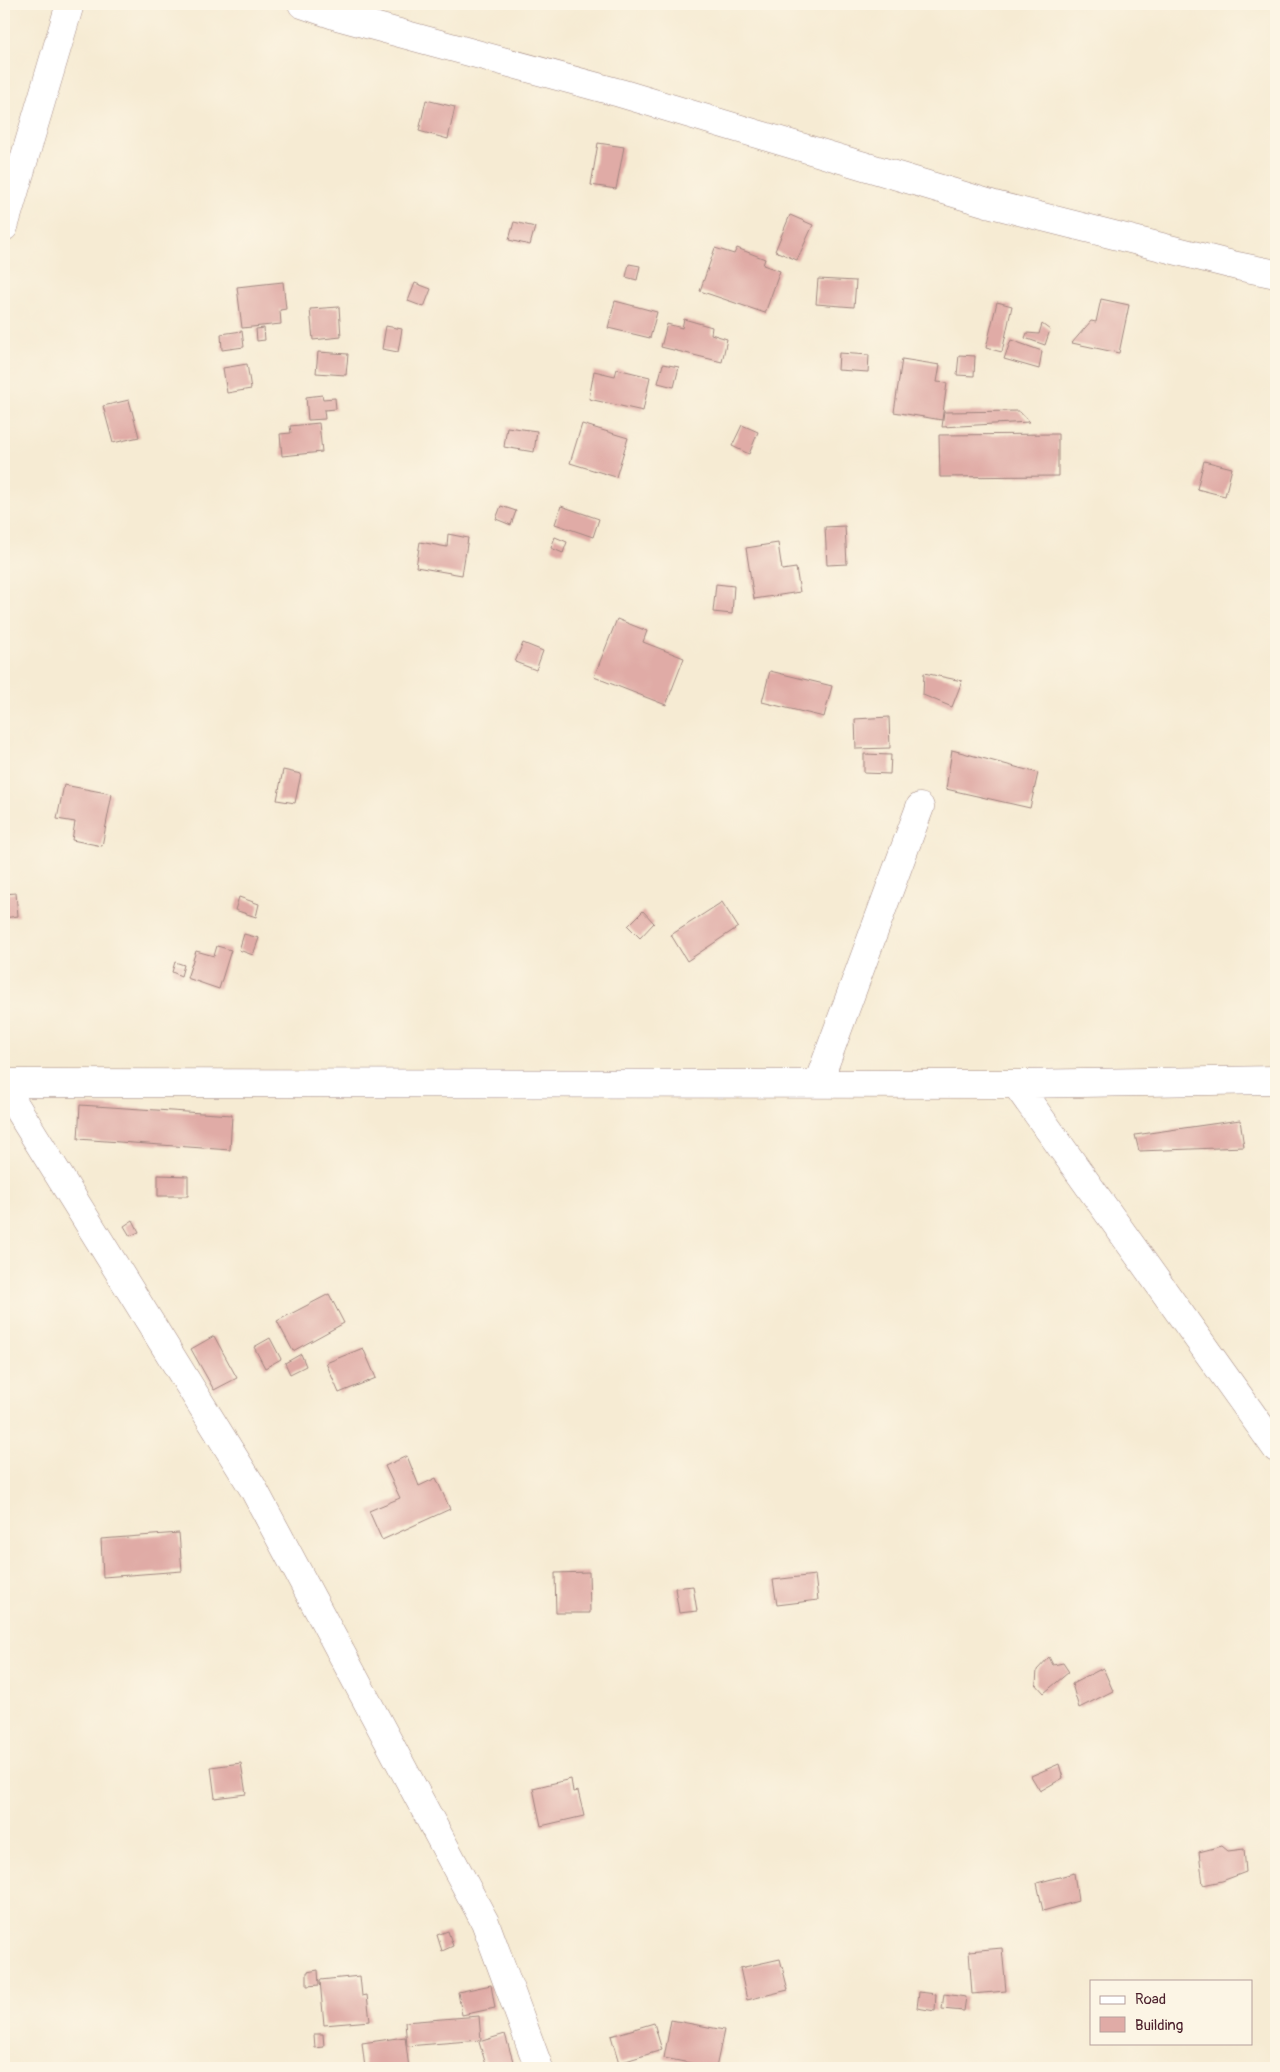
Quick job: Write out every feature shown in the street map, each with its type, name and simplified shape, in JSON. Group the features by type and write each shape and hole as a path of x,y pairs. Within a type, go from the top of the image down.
{"street":[{"path":"4,227 70,4"},
{"path":"302,4 337,16 630,96 991,204 1237,266 1276,274"},
{"path":"818,1083 920,808"},
{"path":"4,1085 1016,1084 1276,1080"},
{"path":"1016,1084 1276,1448"},
{"path":"4,1085 253,1488 485,1922 539,2068"}],"building":[{"path":"426,100 455,107 448,139 419,131"},
{"path":"598,143 624,147 616,189 591,185"},
{"path":"790,215 813,225 797,260 775,251"},
{"path":"514,222 535,227 530,245 509,240"},
{"path":"715,248 734,254 737,248 765,259 763,265 780,271 765,313 700,291"},
{"path":"629,264 640,266 637,280 626,277"},
{"path":"818,279 856,281 854,307 816,304"},
{"path":"283,282 286,309 280,310 281,324 242,328 237,287"},
{"path":"415,283 431,289 424,307 408,301"},
{"path":"1101,299 1129,305 1119,353 1072,343 1091,321 1096,322"},
{"path":"615,301 657,312 650,338 608,328"},
{"path":"997,302 1012,306 1002,352 986,348"},
{"path":"339,307 341,337 313,340 310,309"},
{"path":"684,319 712,327 711,334 727,339 722,362 661,347 667,324 682,328"},
{"path":"1042,324 1050,330 1045,345 1025,338 1027,333 1039,334"},
{"path":"386,326 402,329 398,352 382,349"},
{"path":"264,328 265,340 257,341 256,329"},
{"path":"242,331 244,347 222,350 221,334"},
{"path":"1011,340 1042,351 1039,369 1004,359"},
{"path":"318,352 348,354 346,375 316,373"},
{"path":"839,353 869,355 868,372 838,370"},
{"path":"959,355 975,356 974,376 957,375"},
{"path":"902,359 940,365 937,382 947,383 942,420 894,412"},
{"path":"247,364 251,389 227,393 223,368"},
{"path":"663,364 679,367 674,387 658,383"},
{"path":"617,369 650,377 643,411 589,399 594,371 615,376"},
{"path":"322,395 323,399 335,398 336,409 324,410 325,419 308,420 306,397"},
{"path":"129,400 139,437 113,443 103,406"},
{"path":"1019,411 1029,422 942,427 944,412"},
{"path":"319,423 322,452 282,456 280,434 291,433 290,426"},
{"path":"582,424 628,438 616,477 570,463"},
{"path":"742,425 758,432 749,454 732,446"},
{"path":"507,427 537,431 534,452 504,447"},
{"path":"1058,434 1058,476 940,477 939,435"},
{"path":"1204,461 1232,468 1225,496 1197,489"},
{"path":"501,506 516,511 511,525 496,519"},
{"path":"561,506 599,519 593,537 555,524"},
{"path":"845,526 847,564 827,565 825,527"},
{"path":"448,534 468,538 462,575 416,567 420,542 447,547"},
{"path":"555,537 567,542 563,553 551,548"},
{"path":"778,543 782,570 796,568 800,592 754,599 746,548"},
{"path":"716,584 734,586 732,614 713,612"},
{"path":"617,619 647,631 643,642 684,658 666,705 594,677"},
{"path":"523,643 543,651 536,670 515,662"},
{"path":"770,671 832,686 824,717 762,702"},
{"path":"924,673 962,681 952,707 923,695"},
{"path":"889,717 890,748 856,749 855,719"},
{"path":"952,750 1038,773 1030,808 946,789"},
{"path":"864,754 891,755 890,774 864,773"},
{"path":"283,770 301,774 295,803 277,800"},
{"path":"64,785 112,794 102,846 72,840 75,822 57,819"},
{"path":"16,893 18,916 4,918 4,894"},
{"path":"239,897 259,904 256,917 235,910"},
{"path":"722,902 738,927 687,961 671,935"},
{"path":"643,911 654,923 640,938 628,926"},
{"path":"244,934 259,938 253,955 239,950"},
{"path":"217,946 231,950 219,989 187,978 196,951 214,956"},
{"path":"175,962 184,965 181,976 172,972"},
{"path":"80,1105 232,1115 230,1150 78,1139"},
{"path":"1240,1120 1244,1147 1139,1151 1135,1135"},
{"path":"158,1175 188,1176 188,1196 158,1196"},
{"path":"133,1220 139,1232 130,1236 124,1226"},
{"path":"329,1294 344,1323 293,1351 277,1321"},
{"path":"214,1336 237,1378 214,1390 191,1349"},
{"path":"270,1338 281,1359 265,1368 254,1347"},
{"path":"363,1348 376,1378 339,1393 326,1363"},
{"path":"301,1354 306,1366 290,1374 285,1363"},
{"path":"407,1456 419,1486 436,1478 450,1509 382,1540 369,1511 400,1498 385,1466"},
{"path":"179,1533 182,1571 103,1577 101,1539"},
{"path":"589,1572 590,1613 556,1613 555,1573"},
{"path":"815,1575 818,1600 777,1605 773,1580"},
{"path":"693,1586 697,1611 679,1613 675,1588"},
{"path":"1049,1657 1053,1665 1063,1663 1069,1672 1044,1693 1036,1684 1037,1670"},
{"path":"1103,1668 1113,1691 1079,1708 1072,1684"},
{"path":"241,1763 246,1794 215,1798 211,1767"},
{"path":"1059,1764 1063,1778 1040,1791 1031,1776"},
{"path":"571,1779 573,1792 578,1791 584,1816 541,1826 533,1788"},
{"path":"1222,1846 1228,1851 1244,1849 1246,1872 1222,1881 1203,1885 1199,1852"},
{"path":"1074,1873 1078,1901 1043,1911 1037,1883"},
{"path":"448,1931 453,1946 442,1951 437,1935"},
{"path":"1002,1948 1006,1991 972,1994 969,1951"},
{"path":"780,1959 788,1990 747,2000 740,1968"},
{"path":"318,1970 319,1985 307,1986 307,1972"},
{"path":"360,1976 362,1996 367,1995 370,2021 324,2025 320,1980"},
{"path":"491,1985 495,2008 462,2015 458,1992"},
{"path":"919,1992 936,1994 935,2011 917,2008"},
{"path":"944,1994 966,1997 964,2011 942,2009"},
{"path":"479,2016 481,2040 407,2046 405,2022"},
{"path":"671,2020 724,2030 716,2068 664,2058"},
{"path":"654,2023 662,2050 619,2063 611,2036"},
{"path":"314,2034 323,2034 324,2047 315,2048"},
{"path":"505,2034 515,2068 487,2068 479,2042"},
{"path":"405,2037 409,2068 365,2068 362,2043"}]}
